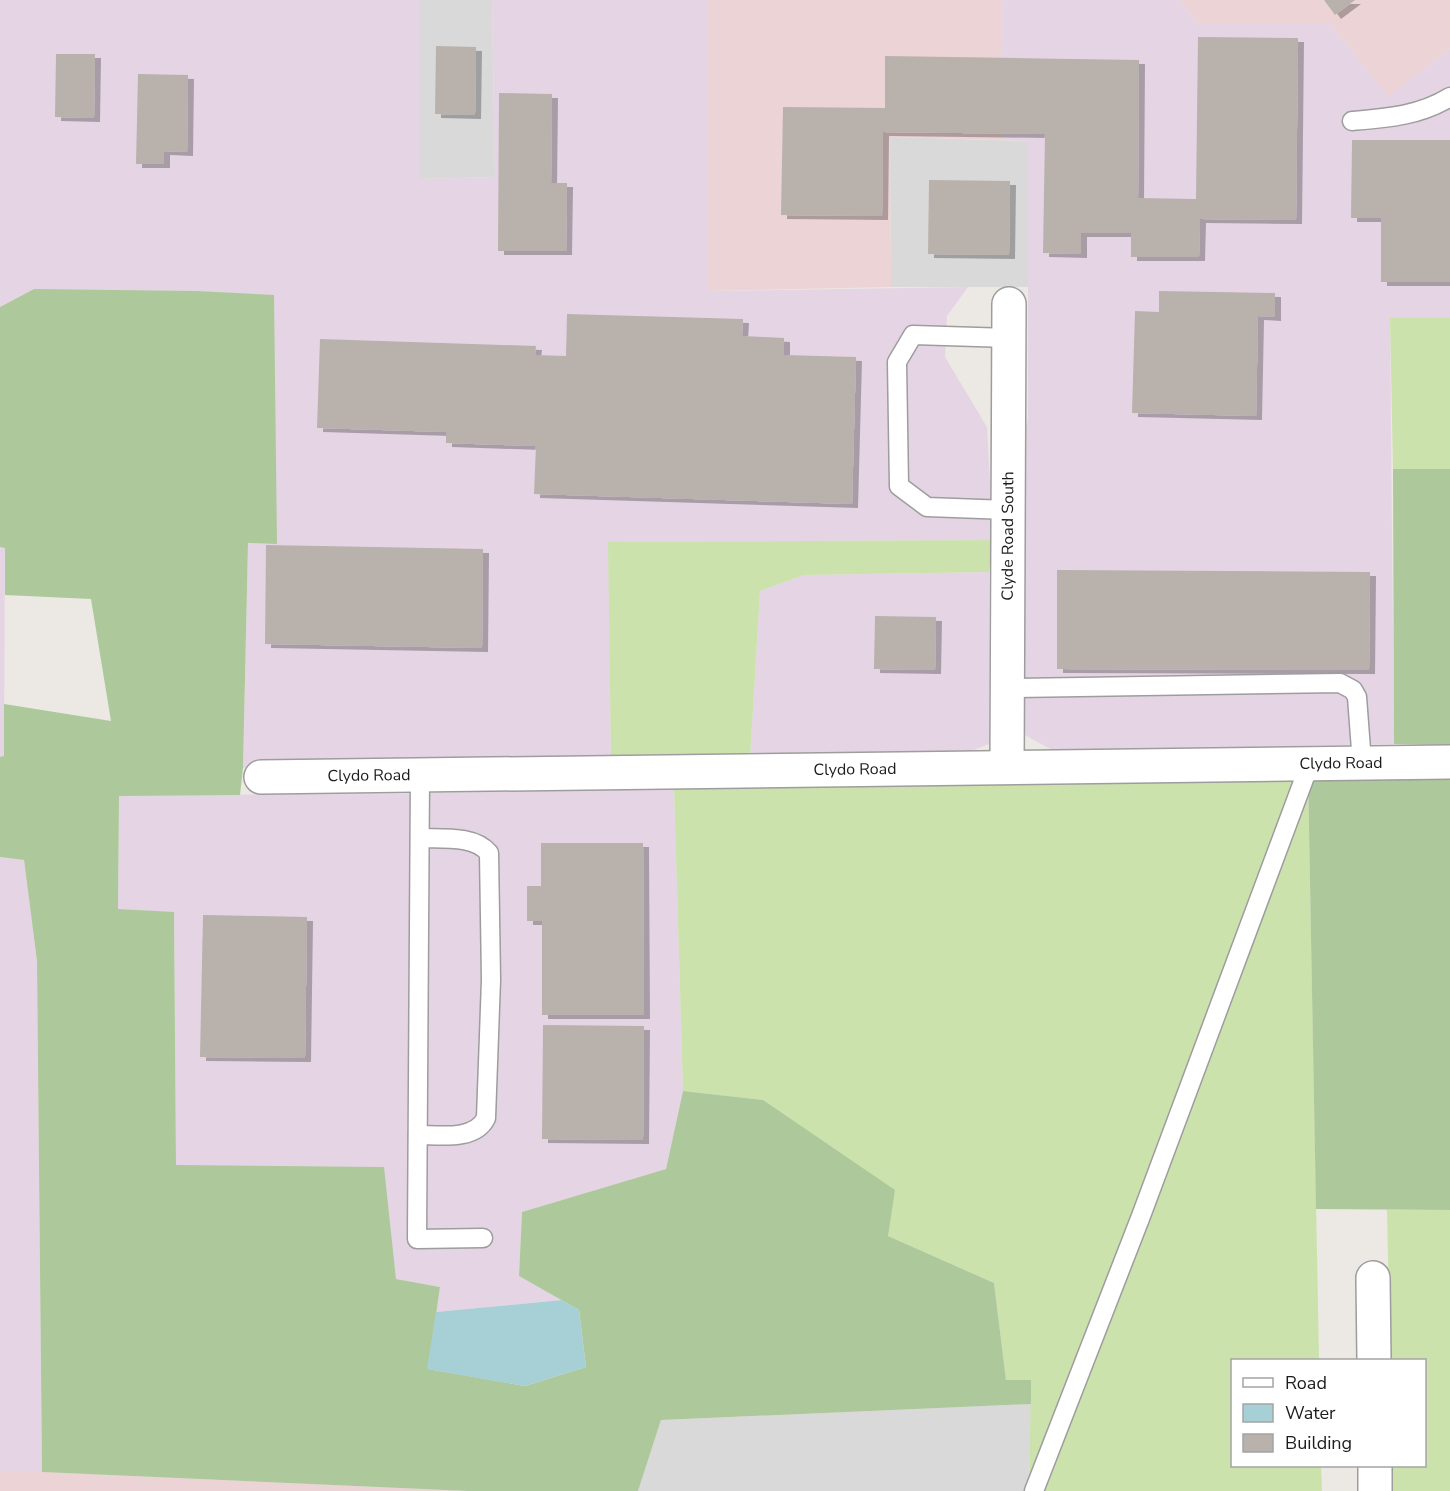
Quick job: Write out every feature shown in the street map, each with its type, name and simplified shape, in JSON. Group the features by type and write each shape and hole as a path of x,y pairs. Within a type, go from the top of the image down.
{"street":[{"name":"Clyde Road South","path":"1007,767 1009,304"},
{"name":"Clydo Road","path":"261,777 1450,762"},
{"path":"1373,1278 1374,1359"},
{"path":"1375,1467 1375,1491"}],"lane":[{"path":"1352,121 1395,118 1423,111 1450,97"},
{"path":"1008,510 927,507 899,486 897,362 913,335 1009,338"},
{"path":"1008,688 1340,683 1353,690 1357,697 1362,763"},
{"path":"1034,1491 1310,764"},
{"path":"420,775 417,1239 483,1238"},
{"path":"418,1135 471,1132 482,1127 486,1119 491,980 489,853 482,844 453,839 420,838"}],"shaded area":[{"path":"0,0 419,0 419,179 495,177 492,0 708,0 708,291 968,287 947,316 945,357 987,427 993,540 609,542 611,758 243,768 248,543 277,544 34,289 0,307"},
{"path":"419,0 492,0 495,177 418,179"},
{"path":"708,0 1001,0 1004,140 890,137 891,287 708,291"},
{"path":"1001,0 1179,0 1198,24 1330,24 1389,97 1450,48 1450,318 1390,318 1394,744 1054,751 1023,734 1022,438 1028,420 1028,141 1004,140"},
{"path":"1179,0 1450,0 1450,48 1389,98 1330,24 1198,24"},
{"path":"890,137 1028,141 1028,287 891,287"},
{"path":"0,547 5,547 4,757 0,757"},
{"path":"989,572 989,744 964,754 750,759 760,591 804,575"},
{"path":"674,787 683,1091 666,1169 522,1212 519,1276 562,1300 436,1312 440,1287 396,1279 383,1167 176,1166 174,913 118,909 119,795 397,794"},
{"path":"0,857 24,860 37,961 42,1472 0,1472"},
{"path":"1031,1404 1029,1491 638,1491 661,1420"},
{"path":"0,1472 42,1472 468,1491 0,1491"}],"green space":[{"path":"34,289 196,291 274,295 277,544 248,543 243,768 240,795 119,796 118,909 174,912 176,1165 384,1167 396,1279 440,1287 428,1369 525,1386 586,1367 579,1310 519,1276 522,1212 666,1169 683,1091 763,1100 895,1190 888,1236 994,1283 1006,1380 1031,1380 1031,1404 661,1420 638,1491 468,1491 42,1472 37,961 24,860 0,857 0,757 4,756 4,704 111,721 91,599 5,595 5,548 0,547 0,307"},
{"path":"1390,318 1450,318 1450,469 1393,469"},
{"path":"1393,469 1450,469 1450,745 1394,744"},
{"path":"993,540 989,572 804,575 760,591 750,759 611,758 608,542"},
{"path":"1308,773 1319,1359 1231,1359 1231,1467 1321,1467 1322,1491 1029,1491 1031,1380 1006,1380 994,1283 888,1236 763,1100 683,1091 674,787"},
{"path":"1308,773 1450,777 1450,1210 1316,1209"},
{"path":"1387,1210 1450,1210 1450,1491 1392,1491 1392,1467 1426,1467 1426,1359 1390,1359"}],"water":[{"path":"562,1300 579,1310 586,1367 525,1386 427,1369 436,1312"}],"building":[{"path":"1324,0 1355,0 1335,15"},
{"path":"1198,37 1298,38 1296,220 1200,219 1199,257 1131,257 1131,233 1081,233 1081,254 1043,253 1045,134 883,132 882,216 781,215 783,107 885,108 885,56 1139,60 1138,198 1196,199"},
{"path":"436,46 476,47 475,115 435,114"},
{"path":"56,54 95,54 94,118 55,117"},
{"path":"138,74 188,75 187,152 164,151 164,164 136,164"},
{"path":"499,93 552,94 551,183 567,183 566,251 498,251"},
{"path":"1352,140 1450,140 1450,282 1381,282 1381,218 1351,218"},
{"path":"929,180 1010,181 1009,255 928,254"},
{"path":"1159,291 1275,293 1275,317 1258,316 1256,416 1132,413 1135,311 1159,312"},
{"path":"567,314 743,319 742,336 784,338 784,355 856,357 852,504 534,494 536,446 446,443 446,432 317,428 320,339 536,346 535,355 566,356"},
{"path":"266,545 483,549 482,648 265,644"},
{"path":"1057,570 1370,572 1369,670 1057,669"},
{"path":"875,616 936,617 935,670 874,669"},
{"path":"541,843 643,843 644,1015 542,1015 542,921 527,921 527,886 541,886"},
{"path":"203,915 307,917 305,1058 200,1057"},
{"path":"543,1025 644,1026 643,1140 542,1139"}]}
